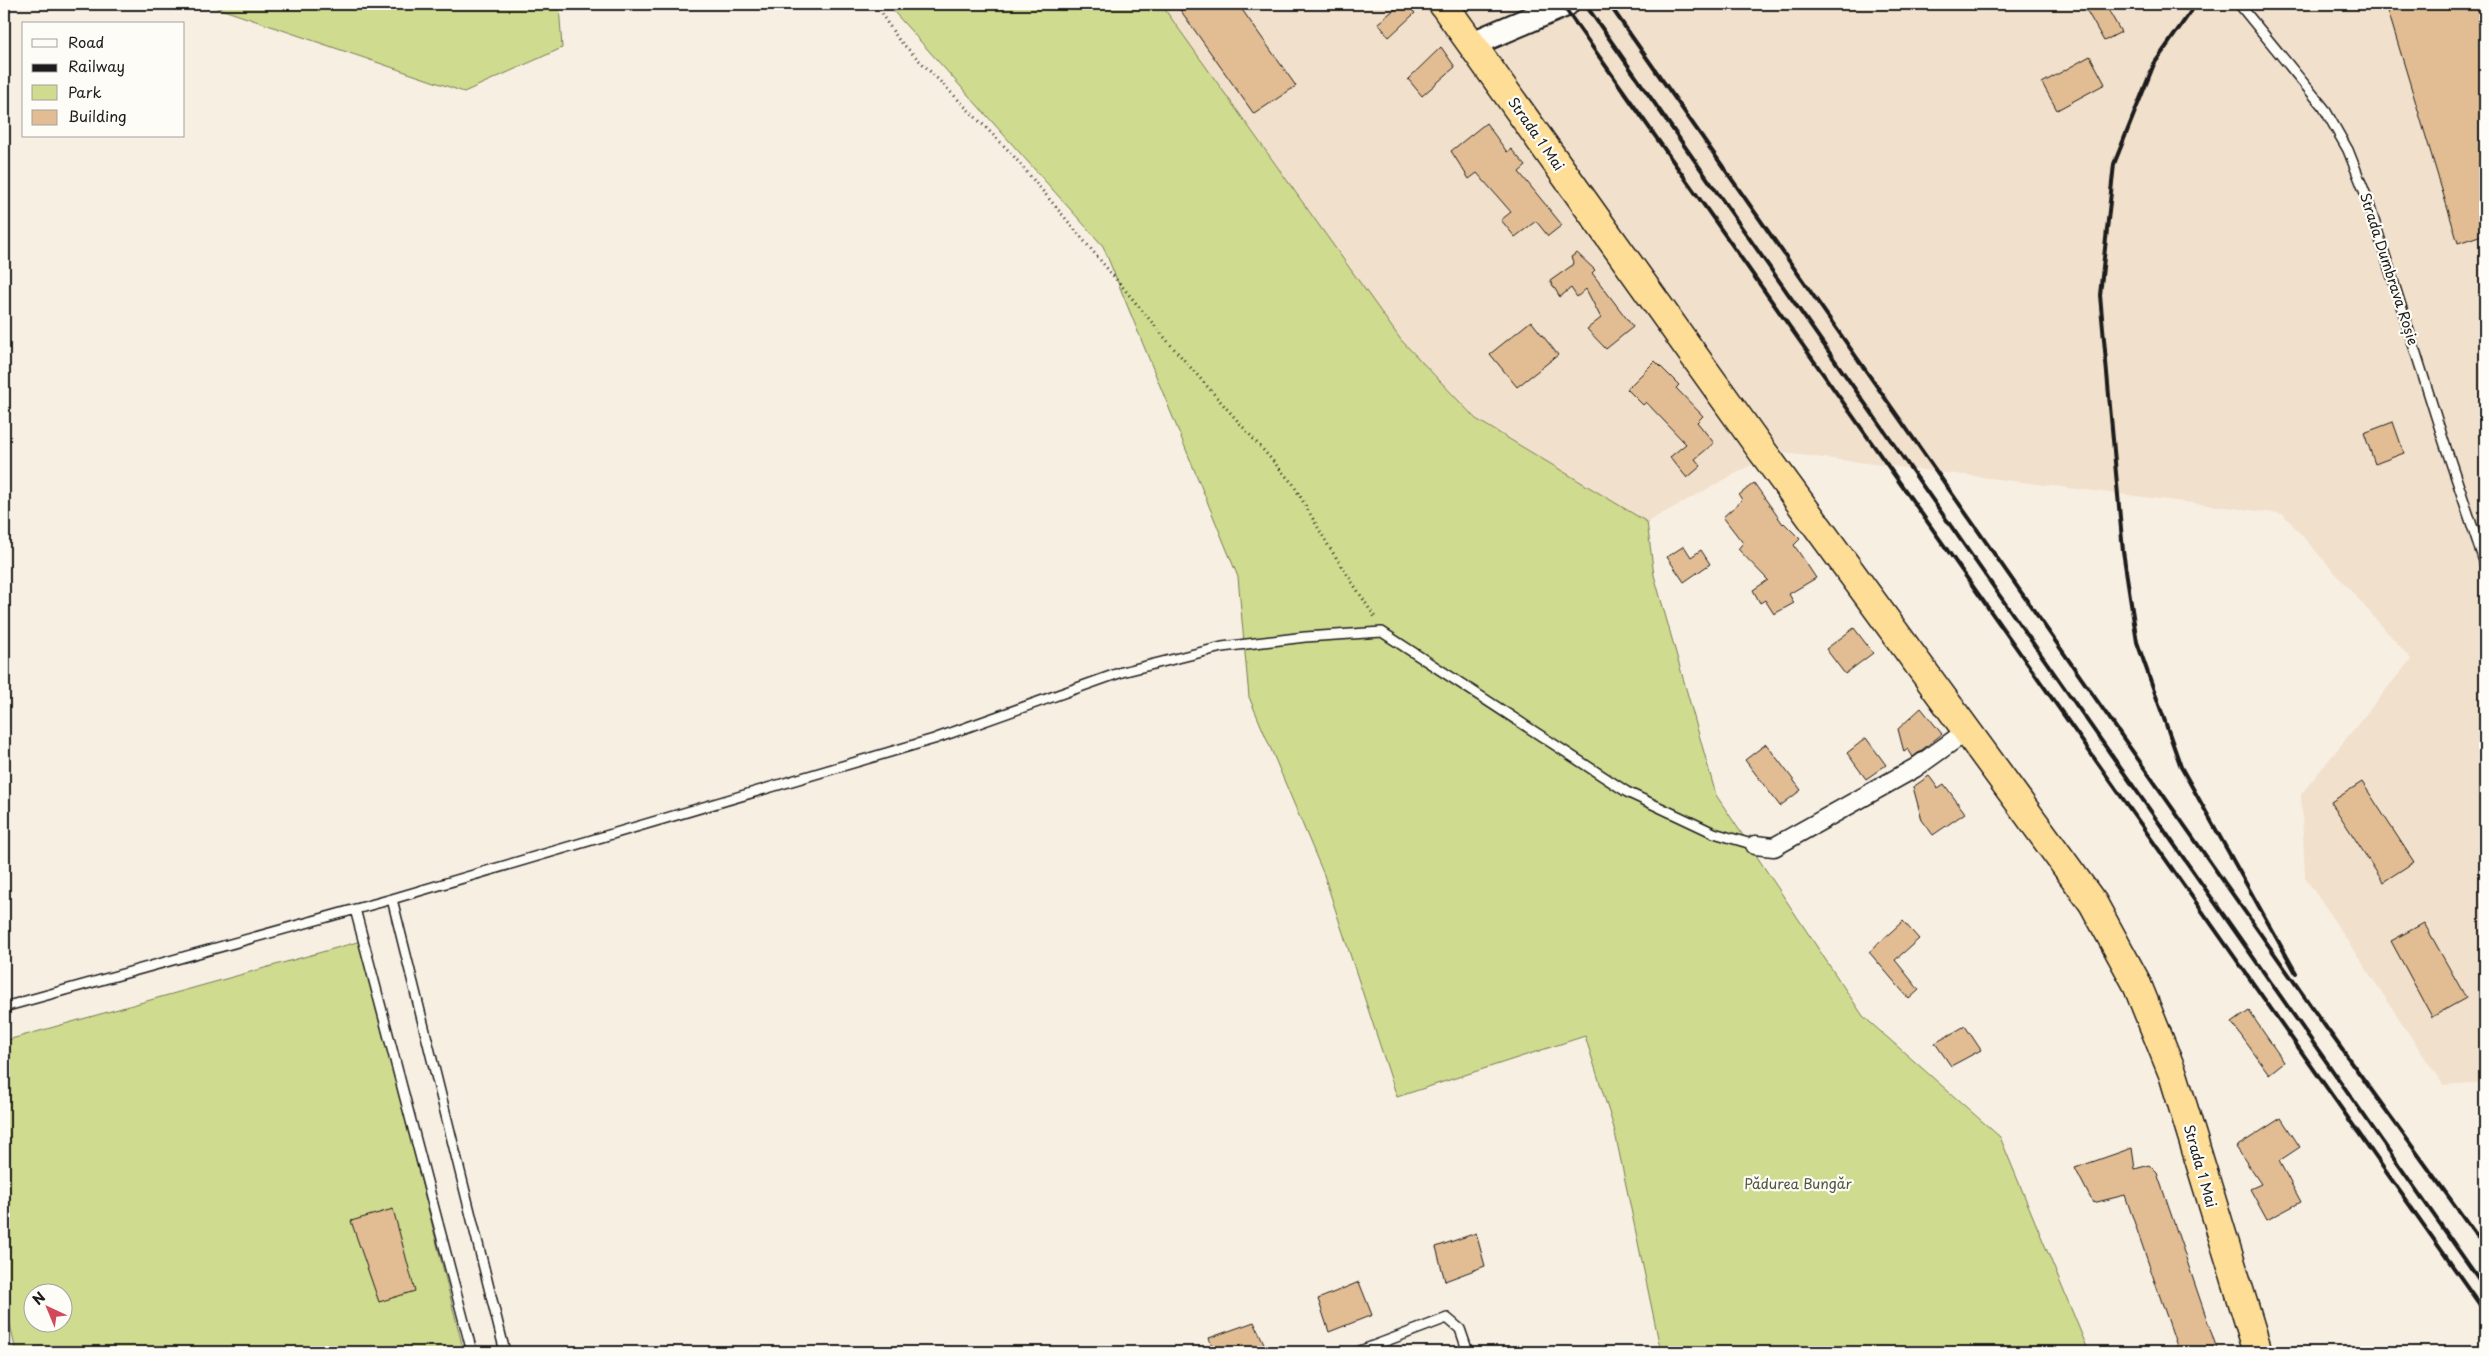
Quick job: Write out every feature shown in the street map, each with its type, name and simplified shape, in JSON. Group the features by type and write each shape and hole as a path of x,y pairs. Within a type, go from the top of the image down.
{"highway":[{"name":"Strada 1 Mai","path":"1443,4 1760,448 2093,903 2136,982 2173,1074 2258,1352"}],"main road":[{"path":"1472,44 1566,4"}],"street":[{"path":"1755,845 1774,847 1915,768 1968,730"}],"lane":[{"name":"Strada Dumbrava Roșie","path":"2239,4 2324,108 2348,150 2367,198 2444,442 2485,564"},
{"path":"4,1006 392,899 934,739 1122,672 1222,647 1305,637 1382,632 1627,792 1714,833 1755,845"},
{"path":"392,899 505,1352"},
{"path":"355,909 472,1352"},
{"path":"1357,1352 1447,1318 1460,1329 1468,1352"}],"path":[{"path":"879,4 884,18 899,40 1011,153 1170,344 1294,484 1328,545 1375,617 1382,632"}],"shaded area":[{"path":"1161,4 2485,4 2485,1082 2443,1085 2305,877 2301,794 2411,659 2283,514 1775,452 1647,522 1476,418 1401,340"}],"green space":[{"path":"206,4 559,4 562,48 464,92"},
{"name":"Pădurea Bungăr","path":"887,4 1161,4 1401,340 1476,419 1647,522 1654,575 1716,795 1863,1016 2000,1137 2089,1352 1661,1352 1614,1128 1585,1036 1397,1097 1324,875 1249,697 1238,577 1103,246"},
{"path":"361,941 464,1352 16,1352 4,1297 4,1041"}],"building":[{"path":"1176,4 1238,4 1296,86 1254,114"},
{"path":"1401,4 1406,4 1415,13 1389,37 1378,23"},
{"path":"2083,4 2105,4 2121,32 2104,41"},
{"path":"2386,4 2485,4 2485,234 2458,243"},
{"path":"1441,47 1455,67 1422,96 1408,79"},
{"path":"2090,56 2105,84 2057,110 2042,83"},
{"path":"1486,123 1507,152 1511,149 1526,166 1519,172 1562,225 1548,236 1536,221 1515,237 1501,220 1511,212 1477,173 1469,179 1451,151"},
{"path":"1577,253 1595,270 1592,273 1633,327 1606,349 1587,329 1601,318 1586,289 1577,297 1571,288 1560,297 1550,281 1574,264 1571,257"},
{"path":"1531,321 1558,355 1517,387 1490,354"},
{"path":"1655,361 1679,385 1676,388 1703,416 1697,422 1714,443 1695,459 1701,466 1687,478 1670,457 1686,444 1646,402 1643,405 1627,389"},
{"path":"2393,422 2404,453 2375,464 2364,433"},
{"path":"1754,483 1783,524 1800,539 1794,545 1816,578 1789,594 1794,603 1774,614 1765,600 1760,603 1753,590 1768,580 1738,549 1743,543 1723,517 1742,500 1739,495"},
{"path":"1684,546 1691,557 1701,550 1710,564 1684,582 1667,557"},
{"path":"1854,628 1873,653 1845,674 1826,649"},
{"path":"1921,708 1942,734 1913,757 1908,749 1904,752 1898,729"},
{"path":"1866,738 1886,765 1866,779 1847,753"},
{"path":"1766,744 1801,790 1780,806 1745,760"},
{"path":"1929,776 1938,788 1944,784 1965,813 1933,835 1922,820 1913,787"},
{"path":"2362,782 2414,862 2383,882 2331,802"},
{"path":"1903,921 1919,939 1895,960 1919,990 1909,999 1869,952"},
{"path":"2424,923 2466,998 2432,1017 2391,941"},
{"path":"2249,1011 2284,1062 2269,1074 2232,1023"},
{"path":"1965,1026 1981,1050 1951,1066 1935,1043"},
{"path":"2281,1118 2300,1147 2279,1161 2301,1202 2267,1220 2250,1189 2261,1184 2236,1147"},
{"path":"2132,1148 2135,1169 2149,1165 2157,1173 2218,1352 2179,1352 2125,1195 2093,1203 2075,1168"},
{"path":"393,1209 415,1291 379,1302 351,1221"},
{"path":"1476,1233 1485,1266 1445,1281 1436,1247"},
{"path":"1359,1282 1372,1315 1329,1332 1318,1299"},
{"path":"1254,1322 1268,1352 1214,1352 1209,1338"}],"railway":[{"path":"1562,4 2485,1312"},
{"path":"1585,4 2485,1288"},
{"path":"1609,4 2325,1026 2485,1247"},
{"path":"2196,4 2154,64 2114,164 2100,295 2123,551 2137,642 2181,767 2296,973"}]}
